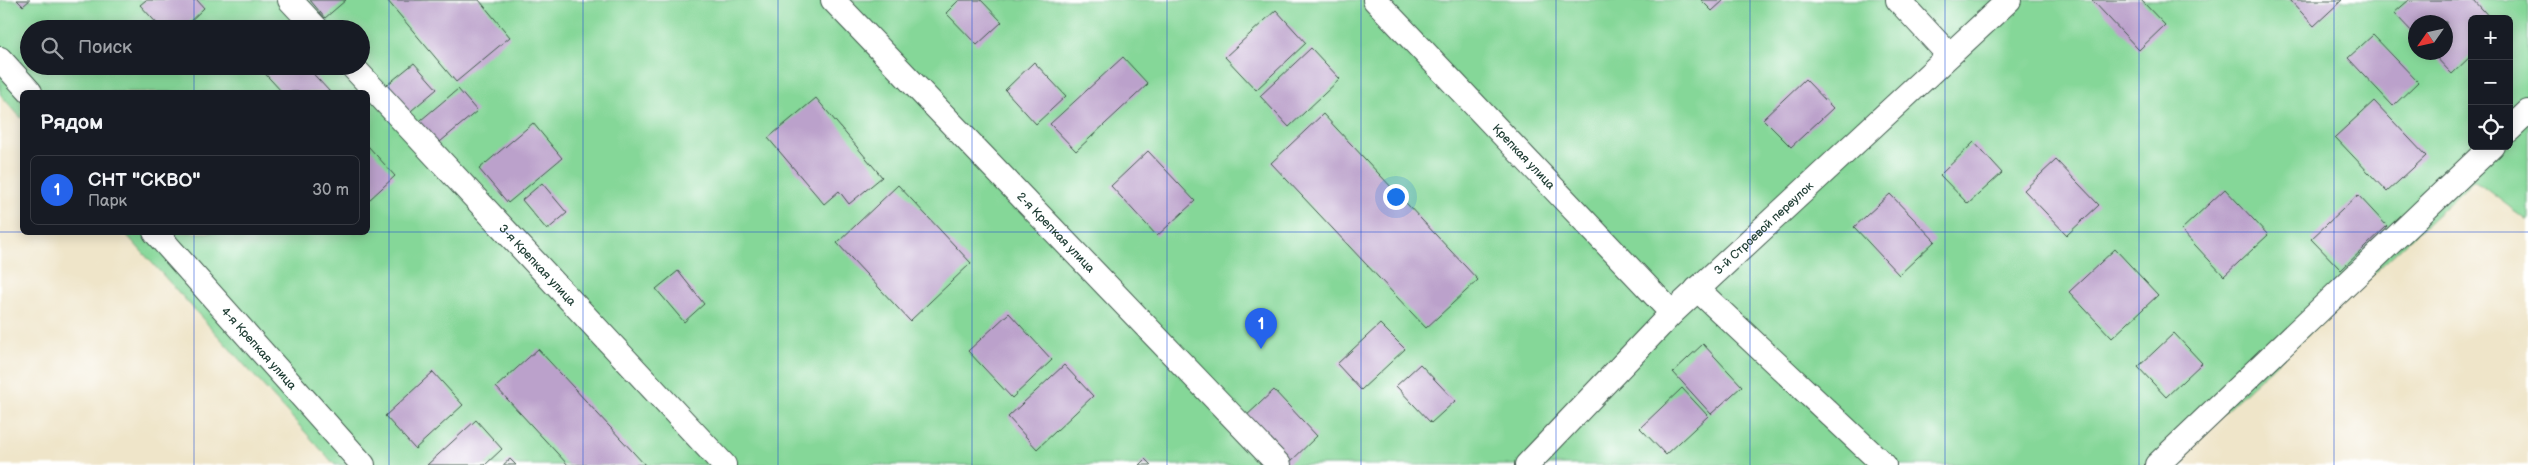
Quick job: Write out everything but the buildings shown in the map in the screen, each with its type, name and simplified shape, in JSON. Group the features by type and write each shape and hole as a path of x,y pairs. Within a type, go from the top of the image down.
{"lane":[{"path":"290,0 309,20"},
{"name":"2-я Крепкая улица","path":"833,0 1279,465"},
{"name":"Крепкая улица","path":"1375,0 1672,313"},
{"path":"1898,0 1949,55"},
{"name":"3-й Строевой переулок","path":"1527,465 1672,313 2009,0"},
{"path":"0,59 28,90"},
{"name":"3-я Крепкая улица","path":"360,75 724,465"},
{"path":"2513,126 2528,112"},
{"path":"2157,465 2488,150"},
{"name":"4-я Крепкая улица","path":"158,235 363,465"},
{"path":"1697,289 1884,465"}],"green space":[{"path":"0,0 2528,0 2528,221 2474,180 2167,465 335,465 127,235 370,235 370,90 20,90 20,117 0,94"}],"place":[{"name":"СНТ \"СКВО\"","path":"1261,349"}]}
